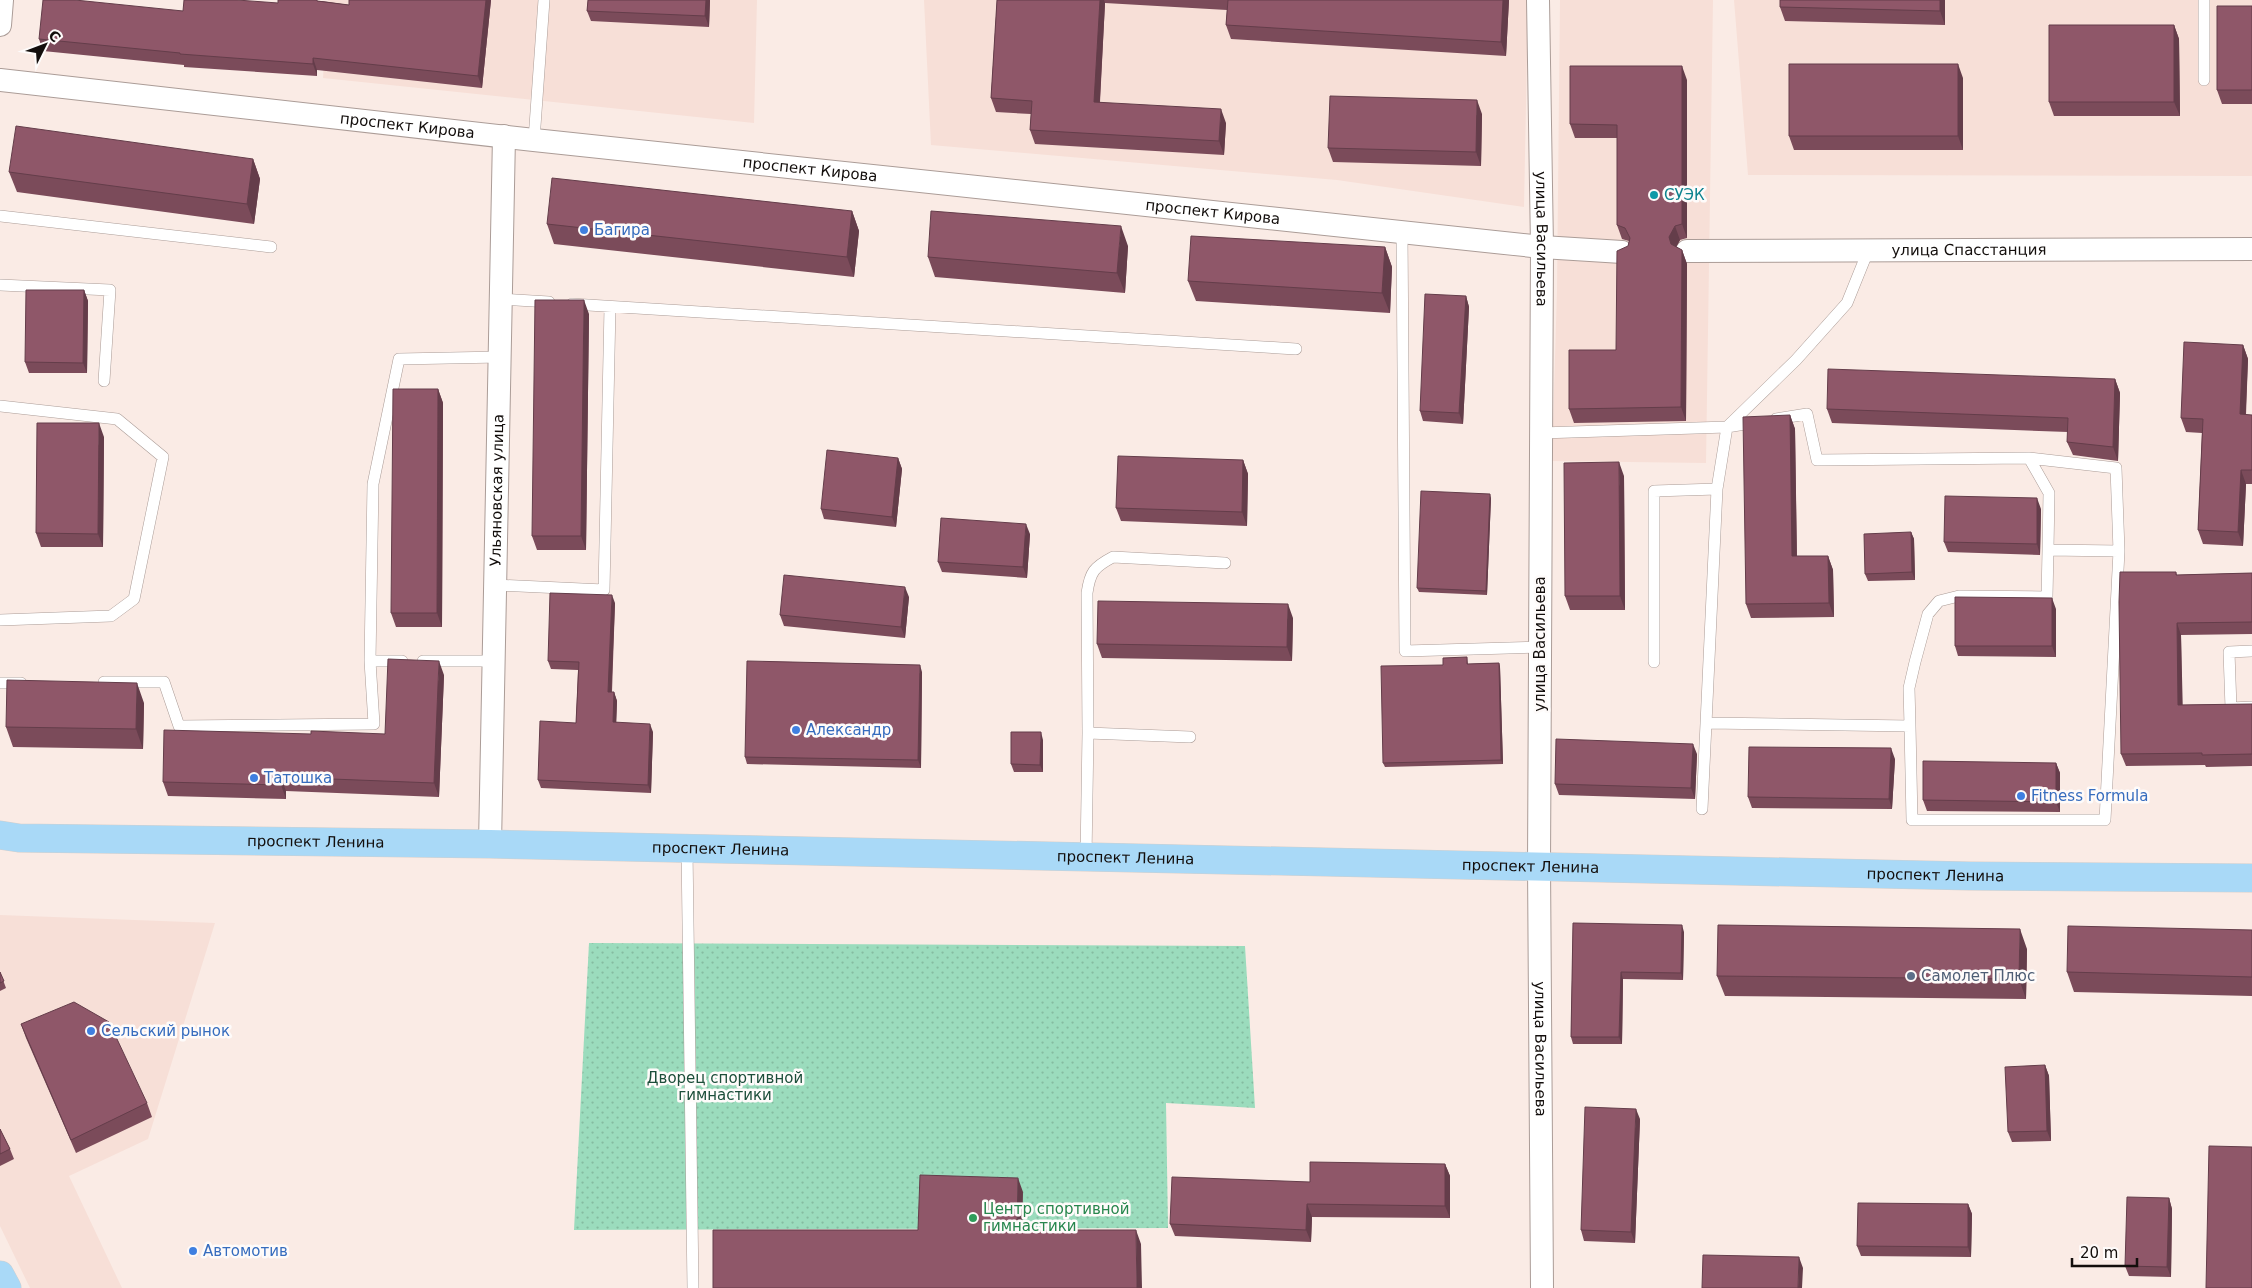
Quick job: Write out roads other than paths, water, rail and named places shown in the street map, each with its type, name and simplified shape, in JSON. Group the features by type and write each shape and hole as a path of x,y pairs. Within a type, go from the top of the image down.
{"main road":[{"name":"проспект Ленина","path":"6,841 490,844 1086,858 1539,865 1970,876 2252,878"},
{"path":"0,1275 7,1288"}],"street":[{"path":"0,25 2,0"},
{"name":"улица Васильева","path":"1538,0 1542,247 1539,865 1542,1288"},
{"name":"проспект Кирова","path":"0,80 534,140 1542,247 1622,252"},
{"name":"Ульяновская улица","path":"490,844 504,136"},
{"name":"улица Спасстанция","path":"1687,252 2252,249"}],"lane":[{"path":"534,140 544,0"},
{"path":"2204,0 2204,80"},
{"path":"0,216 271,247"},
{"path":"1402,231 1405,651 1540,647"},
{"path":"1702,809 1717,489 1727,427 1796,360 1847,303 1868,251"},
{"path":"0,285 110,290 104,380"},
{"path":"501,298 610,307 1296,349"},
{"path":"495,585 604,590 610,307"},
{"path":"96,682 164,682 180,726 374,724 370,661 374,484 399,359 500,357"},
{"path":"0,406 117,419 162,457 134,599 111,616 0,620"},
{"path":"1541,433 1727,427 1807,414 1817,460 2029,458 2116,468 2119,551 2105,820 1912,820 1909,688 1928,614 1939,601 1958,596 2047,597 2049,493 2029,458"},
{"path":"1654,662 1654,491 1717,489"},
{"path":"2048,550 2119,551"},
{"path":"1086,858 1088,732 1087,593 1089,579 1096,566 1113,556 1225,563"},
{"path":"2252,652 2229,652 2231,708 2252,707"},
{"path":"370,661 494,661"},
{"path":"0,683 29,683"},
{"path":"1707,723 1910,726"},
{"path":"1088,732 1190,737"},
{"path":"687,849 693,1288"}],"place":[{"name":"СУЭК","path":"1654,195"},
{"name":"Багира","path":"584,230"},
{"name":"Александр","path":"796,730"},
{"name":"Татошка","path":"254,778"},
{"name":"Fitness Formula","path":"2021,796"},
{"name":"Самолет Плюс","path":"1911,976"},
{"name":"Сельский рынок","path":"91,1031"},
{"name":"Центр спортивной гимнастики","path":"973,1218"},
{"name":"Автомотив","path":"193,1251"}],"park label":[{"name":"Дворец спортивной гимнастики","path":"725,1086"}]}
